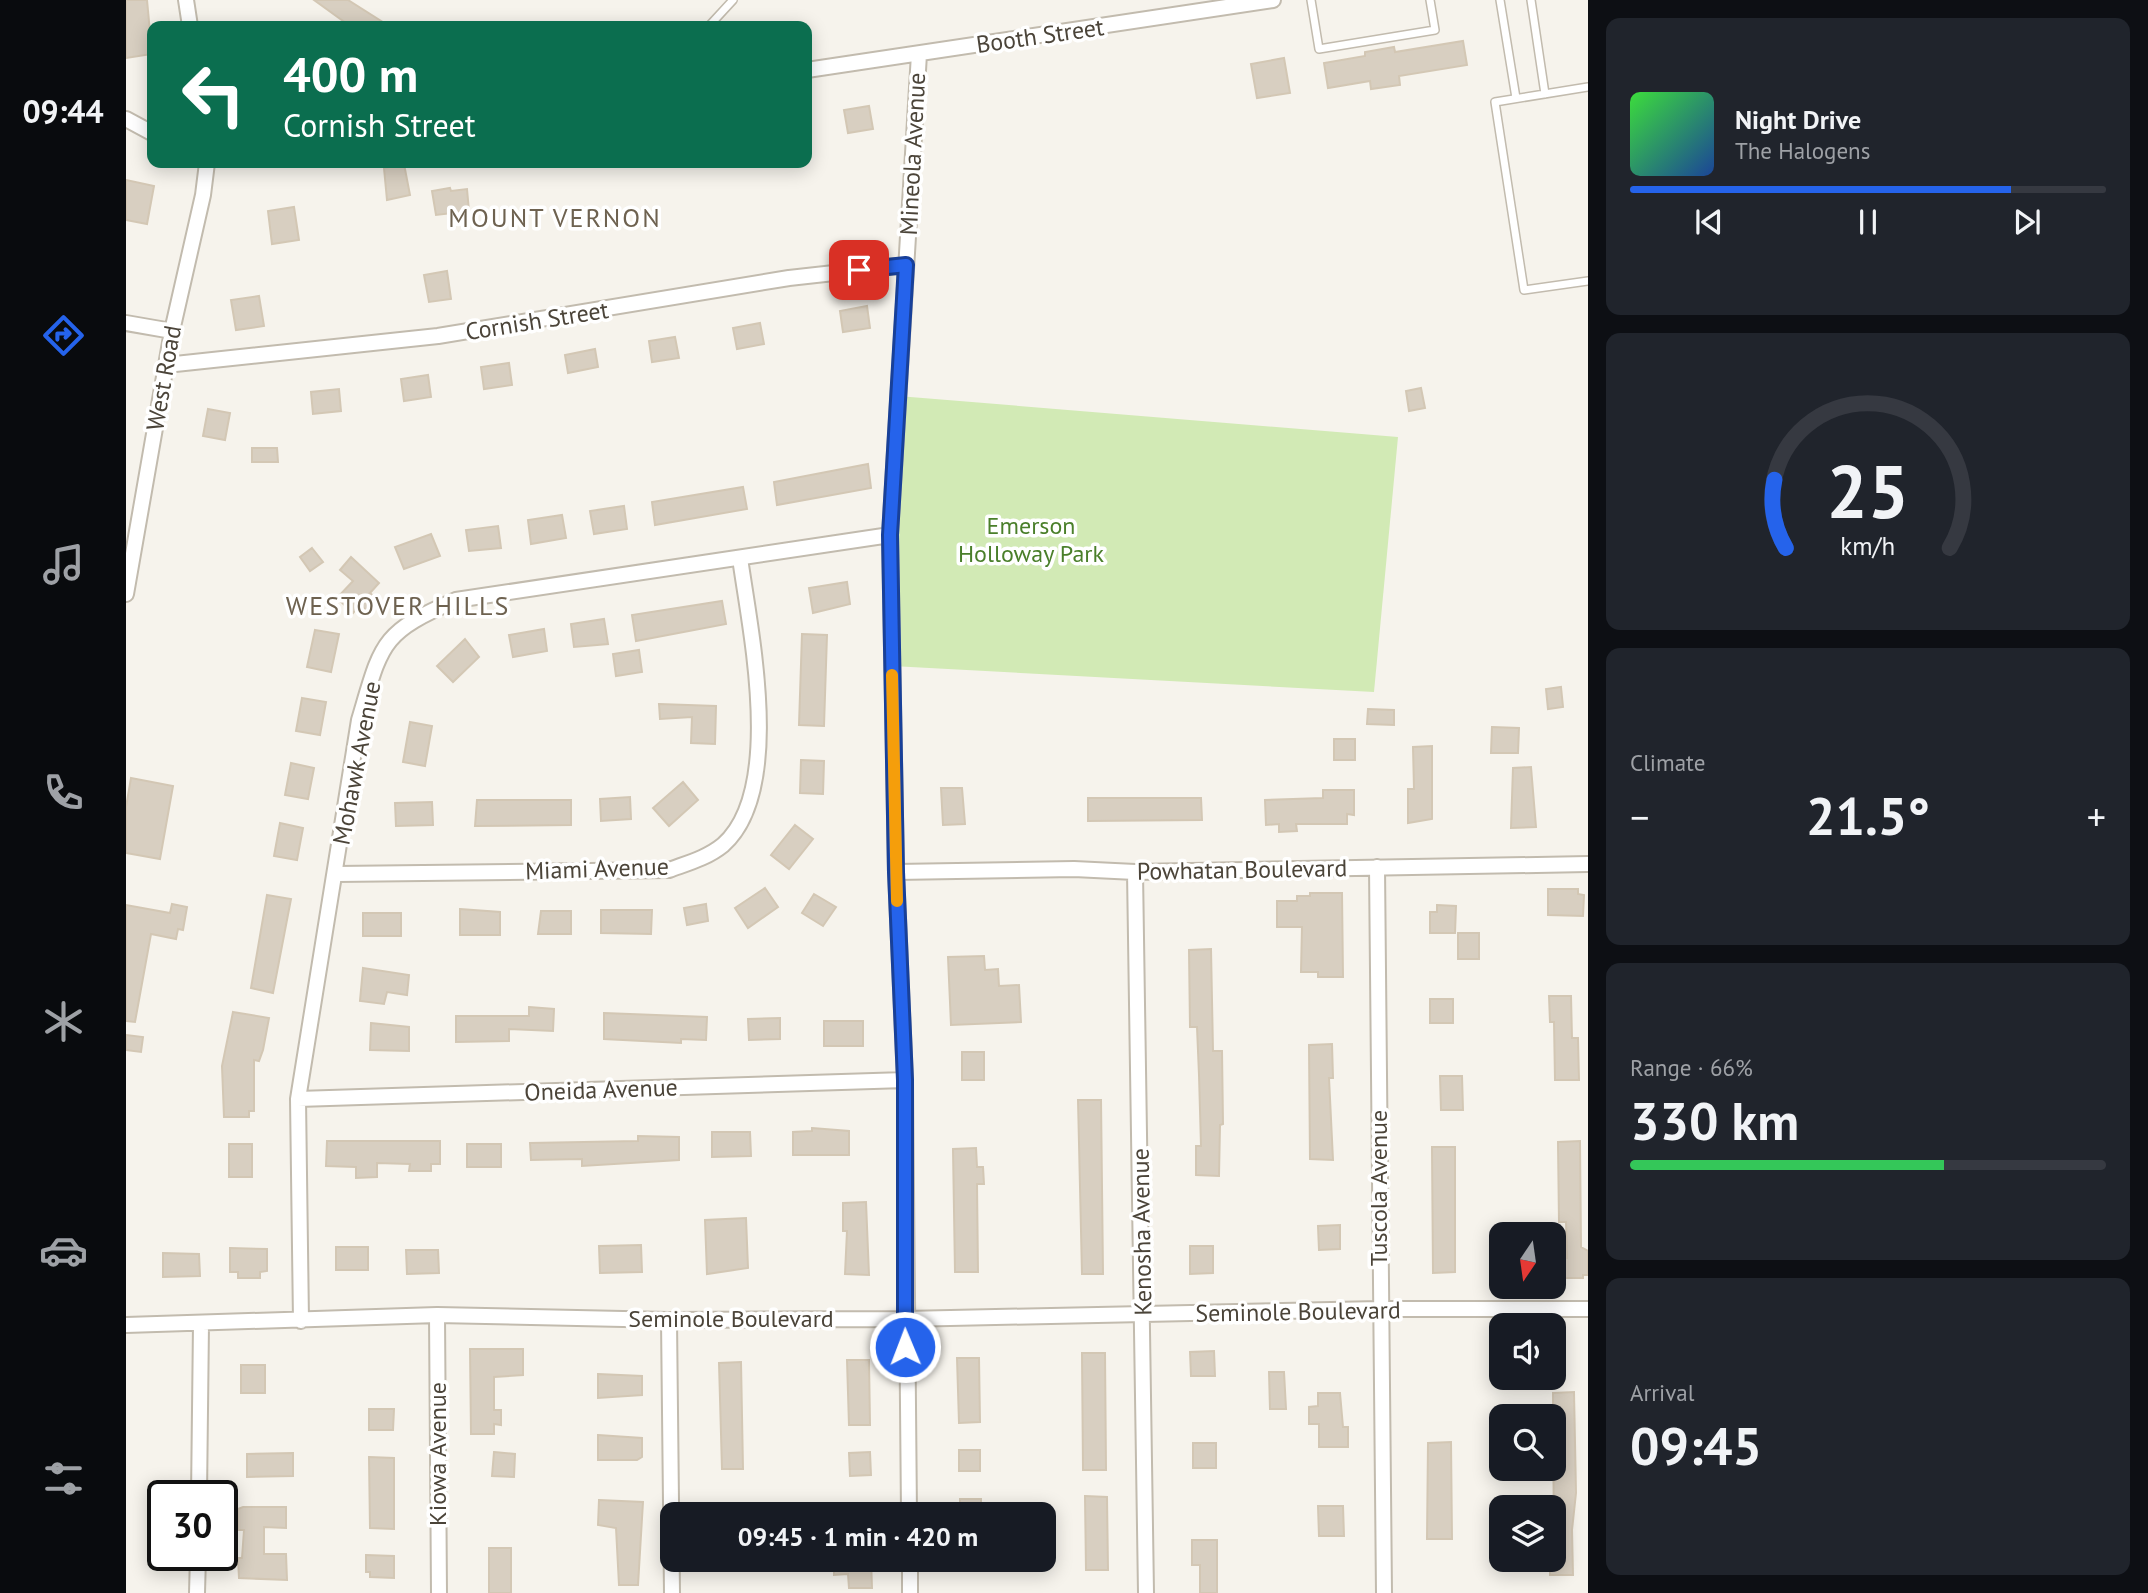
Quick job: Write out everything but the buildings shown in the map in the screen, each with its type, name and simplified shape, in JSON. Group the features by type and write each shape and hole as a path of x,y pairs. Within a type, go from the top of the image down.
{"street":[{"path":"186,0 189,21"},
{"name":"Booth Street","path":"812,68 1273,0"},
{"name":"Mineola Avenue","path":"909,1502 905,1319 905,1080 896,872 890,535 919,54"},
{"path":"126,119 147,130"},
{"name":"West Road","path":"126,594 132,530 172,331 203,195 206,168"},
{"name":"Cornish Street","path":"166,365 438,336 789,278 906,265"},
{"path":"126,323 172,331"},
{"name":"Mohawk Avenue","path":"301,1321 298,1099 337,874 359,720 375,667 390,636 413,618 456,600 890,535"},
{"name":"Miami Avenue","path":"337,874 669,870 705,857 724,843 739,823 750,801 758,739 759,692 740,558"},
{"name":"Powhatan Boulevard","path":"896,872 1074,869 1135,872 1588,864"},
{"name":"Tuscola Avenue","path":"1377,867 1384,1593"},
{"name":"Kenosha Avenue","path":"1135,872 1144,1316 1146,1593"},
{"name":"Oneida Avenue","path":"298,1099 905,1080"},
{"name":"Seminole Boulevard","path":"126,1325 437,1315 669,1320 905,1319 1380,1309 1588,1309"},
{"name":"Kiowa Avenue","path":"437,1315 439,1593"},
{"path":"669,1320 672,1593"},
{"path":"198,1480 201,1324"},
{"path":"197,1593 198,1571"},
{"path":"910,1572 910,1593"}],"lane":[{"path":"714,21 733,0"},
{"path":"1311,0 1319,49 1435,30 1430,0"},
{"path":"1500,0 1516,98"},
{"path":"1531,0 1545,94"},
{"path":"1588,87 1495,102 1524,290 1588,281"}],"green space":[{"name":"Emerson Holloway Park","path":"898,396 1398,437 1374,692 892,666"}],"slow traffic":[{"path":"892,675 897,901"}],"district":[{"name":"MOUNT VERNON","path":"555,218"},
{"name":"WESTOVER HILLS","path":"398,606"}],"route":[{"path":"859,270 906,265 890,535 896,872 905,1080 905,1347"}]}
